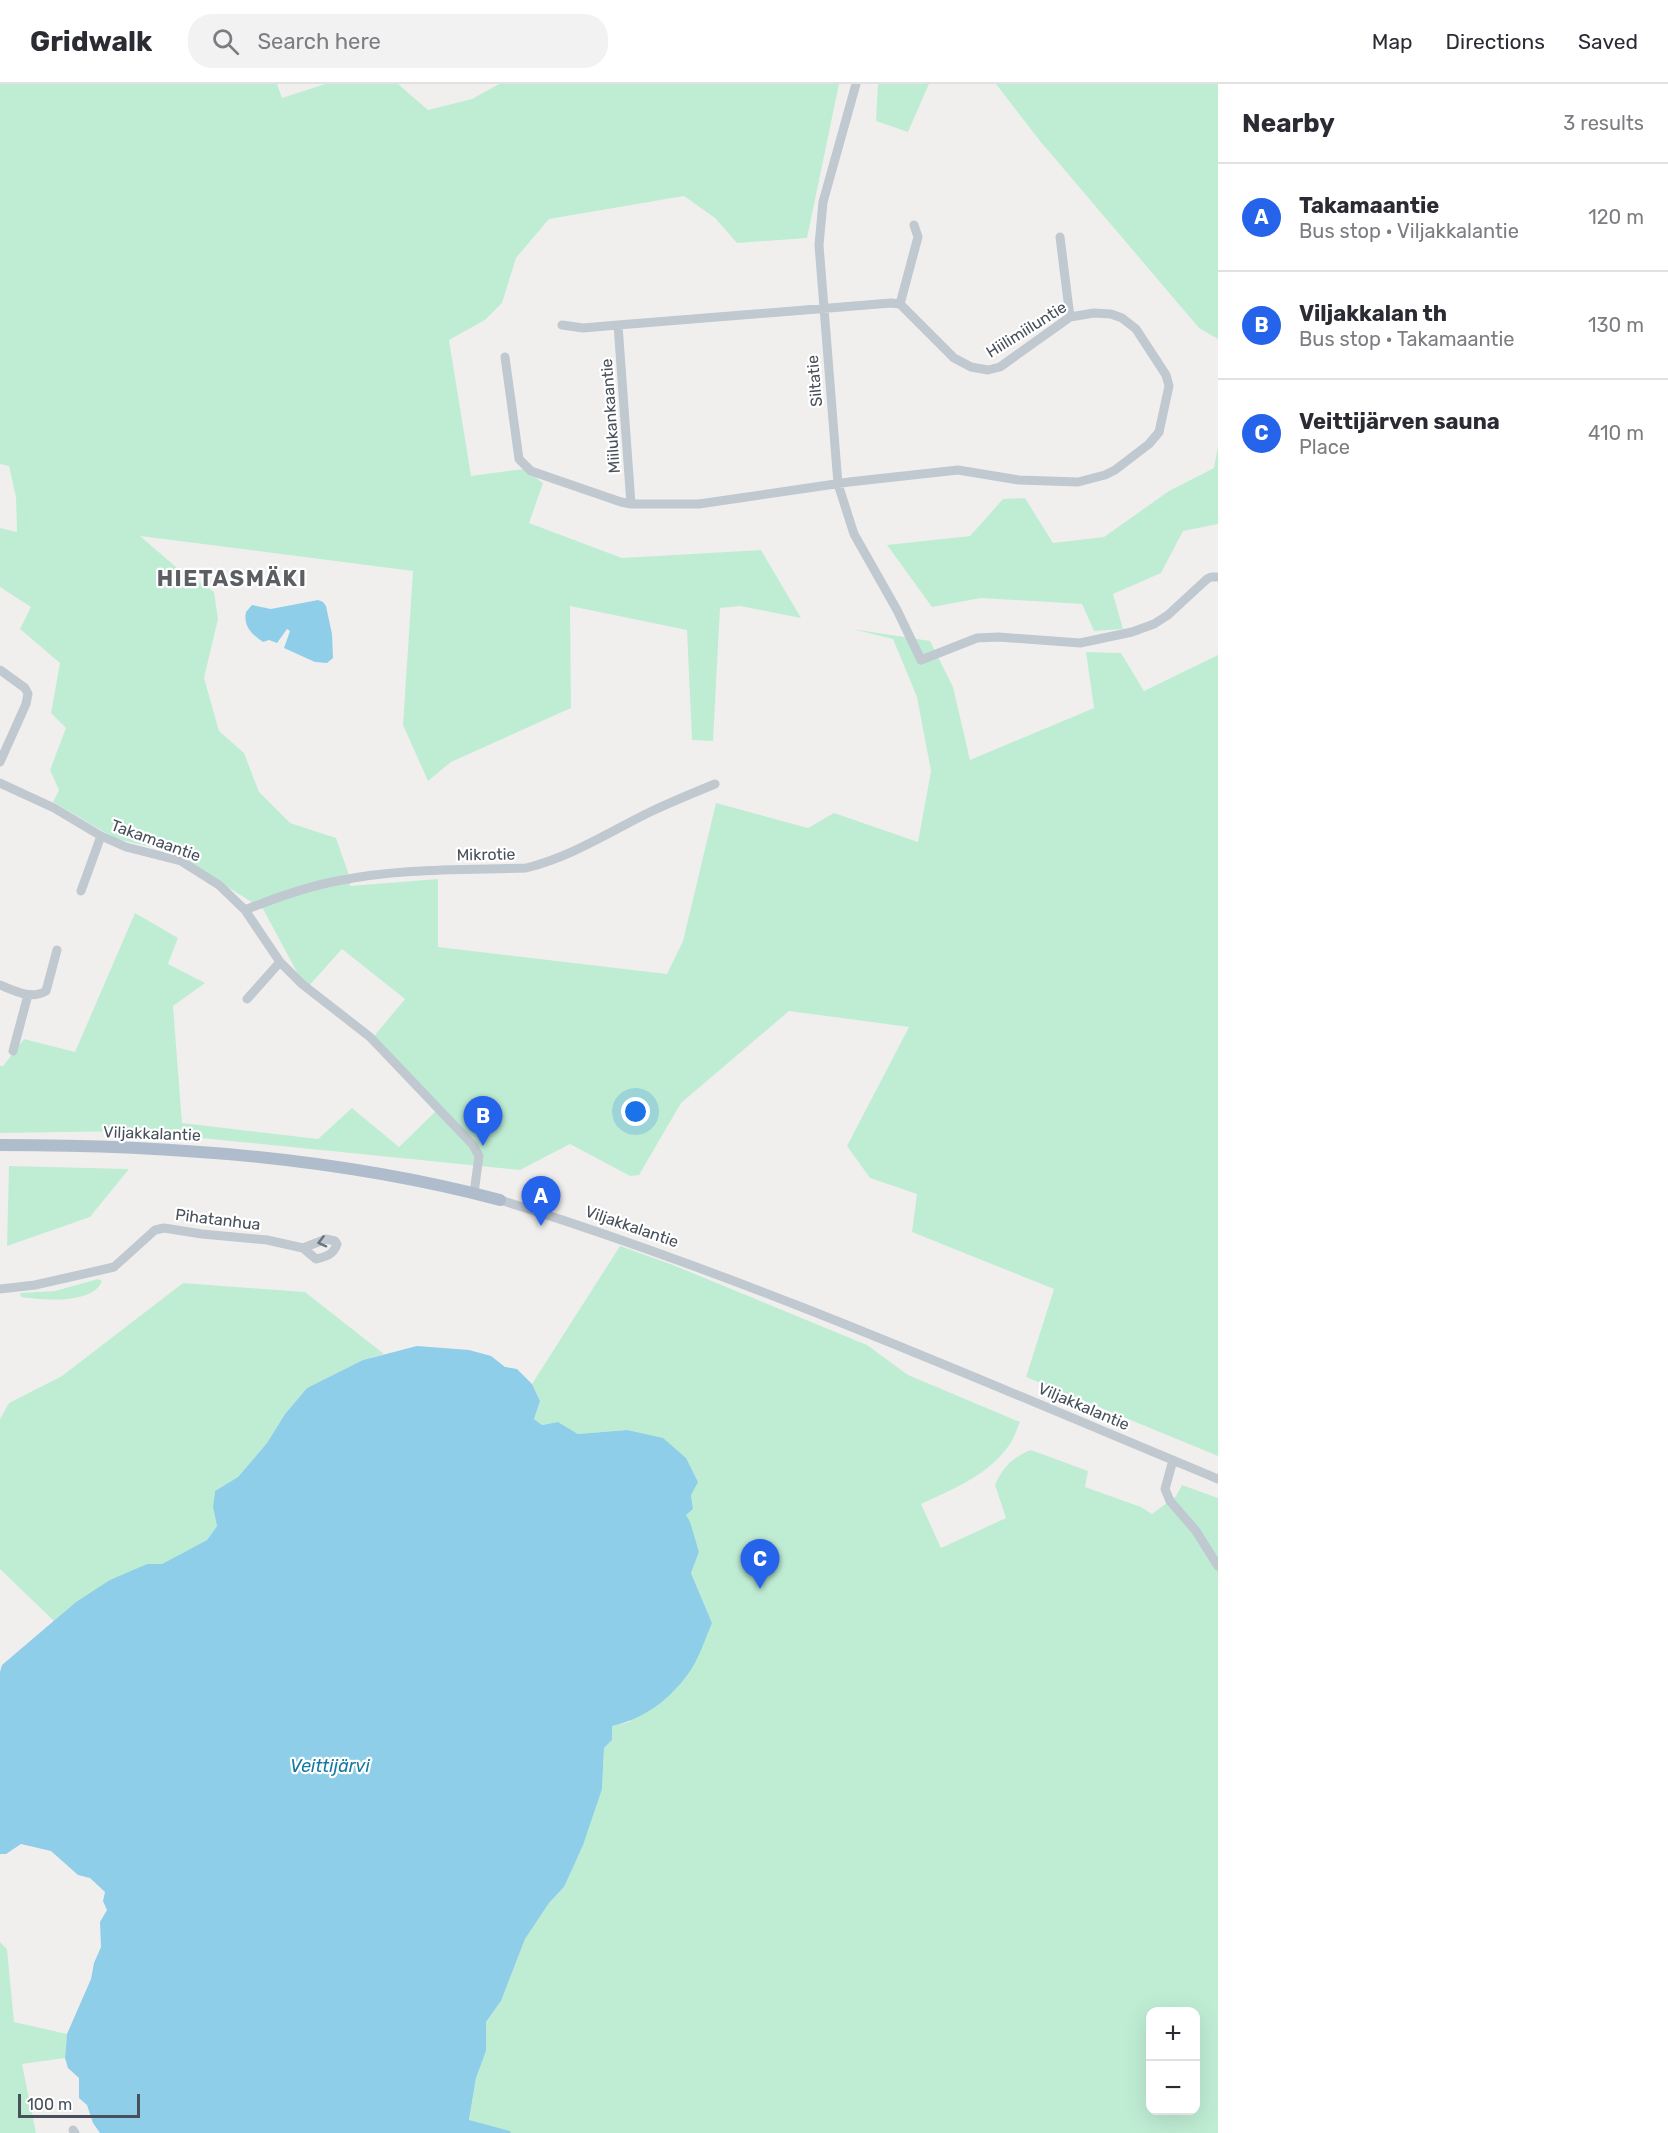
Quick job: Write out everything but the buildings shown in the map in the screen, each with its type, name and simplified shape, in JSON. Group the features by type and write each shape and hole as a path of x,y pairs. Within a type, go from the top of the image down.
{"main road":[{"name":"Viljakkalantie","path":"0,1145 199,1151 402,1176 500,1200"}],"street":[{"name":"Siltatie","path":"856,84 823,202 819,258 838,483 854,534 897,610 921,660 977,638 999,637 1080,643 1132,632 1154,624 1168,615 1207,579 1218,577"},
{"path":"562,325 583,328 823,308 900,304 918,237 914,225"},
{"path":"1060,237 1070,317"},
{"name":"Hiilimiiluntie","path":"838,483 958,470 991,477 1036,482 1078,482 1115,470 1155,438 1159,432 1169,386 1166,375 1136,329 1122,318 1111,314 1094,313 1070,317 1000,367 981,370 954,358 900,304"},
{"name":"Miilukankaantie","path":"618,325 631,504"},
{"path":"505,357 519,459 525,466 542,475 631,504 699,504 838,483"},
{"path":"0,670 25,688 28,694 26,704 0,762"},
{"name":"Takamaantie","path":"0,783 54,808 100,836 126,847 181,861 219,885 245,910 280,962 302,984 370,1037 472,1145 479,1156 474,1193"},
{"name":"Mikrotie","path":"245,910 284,895 337,881 397,872 526,868 565,855 652,811 714,784"},
{"path":"81,891 100,836"},
{"path":"0,985 28,995 40,995 46,991 57,950"},
{"path":"247,999 280,962"},
{"path":"13,1051 28,995"},
{"name":"Viljakkalantie","path":"500,1200 698,1266 866,1332 1218,1479"},
{"name":"Pihatanhua","path":"0,1289 35,1285 114,1267 155,1230 164,1228 267,1240 303,1248"},
{"path":"1173,1460 1165,1489 1170,1501 1196,1531 1218,1566"}],"green space":[{"path":"0,84 277,84 282,98 325,84 398,84 428,110 472,99 499,84 839,84 807,238 737,243 715,218 684,196 549,219 516,258 502,303 485,320 449,340 471,476 524,469 543,483 529,523 622,558 761,550 801,618 740,606 720,608 713,741 692,740 687,630 570,606 571,708 451,762 428,781 403,725 413,571 140,536 176,567 214,592 218,619 204,678 219,731 244,753 259,792 290,823 336,838 348,872 350,886 438,879 438,947 667,974 683,941 716,803 808,828 834,813 918,842 931,771 917,697 893,639 852,629 930,641 953,687 970,760 1094,708 1086,652 1121,653 1144,691 1218,655 1218,1456 1026,1377 1054,1289 912,1232 917,1194 870,1178 847,1146 909,1027 789,1011 681,1103 639,1175 630,1176 570,1144 520,1170 131,1131 0,1133 0,1066 3,1066 24,1039 75,1052 135,913 178,938 168,964 205,983 173,1006 182,1123 318,1139 352,1108 399,1147 438,1109 370,1041 405,999 342,949 306,989 263,909 170,851 116,839 53,802 59,790 50,770 66,728 51,713 60,663 20,629 31,607 0,587 0,528 17,532 16,497 9,466 0,464"},
{"path":"878,84 929,84 908,132 876,121"},
{"path":"996,84 1218,84 1218,339 1199,328 1040,141"},
{"path":"1218,446 1218,524 1183,531 1161,573 1113,594 1123,629 1094,631 1082,604 981,598 932,607 887,545 970,536 1003,499 1025,498 1053,543 1104,537 1169,491 1214,468"},
{"path":"9,1166 129,1169 90,1217 7,1246"},
{"path":"620,1246 673,1265 867,1345 908,1375 1020,1422 1010,1444 992,1464 970,1480 921,1504 941,1548 1006,1518 995,1485 1009,1463 1031,1450 1088,1471 1085,1487 1141,1507 1152,1514 1176,1496 1182,1485 1218,1498 1218,2133 511,2133 469,2121 476,2078 486,2051 486,2022 501,2001 525,1939 549,1903 564,1887 602,1789 604,1748 612,1740 612,1726 629,1722 712,1623 691,1573 699,1552 685,1515 693,1509 691,1495 627,1430 578,1434 558,1422 542,1425 534,1419 540,1401 532,1384"},
{"path":"98,1279 102,1281 97,1289 78,1297 53,1300 21,1297 20,1293 55,1291"},
{"path":"183,1283 305,1292 384,1354 363,1360 307,1388 285,1414 267,1443 238,1477 215,1491 213,1507 217,1526 207,1540 162,1564 147,1564 76,1602 54,1621 0,1569 0,1419 9,1403 62,1376"},
{"path":"0,1942 7,1949 14,2022 67,2034 65,2058 22,2064 36,2133 0,2133"}],"water":[{"path":"318,600 326,606 332,634 333,658 327,663 315,662 284,648 290,631 287,629 277,643 269,640 263,642 247,626 246,612 252,605 271,609"},
{"name":"Veittijärvi","path":"417,1346 469,1350 491,1356 505,1367 517,1369 532,1384 540,1401 534,1419 542,1425 558,1422 578,1434 627,1430 663,1438 686,1458 698,1482 691,1495 693,1509 686,1515 699,1552 691,1573 712,1623 692,1668 673,1692 655,1707 635,1719 612,1726 612,1740 604,1748 602,1789 583,1845 564,1887 549,1903 525,1939 501,2001 486,2022 486,2051 476,2078 469,2120 511,2133 100,2133 93,2123 87,2105 79,2098 79,2078 68,2068 65,2058 67,2034 91,1979 94,1963 101,1947 100,1922 107,1910 103,1901 105,1892 90,1878 78,1875 51,1851 21,1844 6,1854 0,1854 0,1672 2,1665 76,1602 110,1580 147,1564 162,1564 207,1540 217,1526 213,1507 215,1491 238,1477 267,1443 285,1414 307,1388 363,1360"}],"place":[{"name":"Viljakkalan th","path":"483,1146"},
{"name":"Takamaantie","path":"541,1226"},
{"name":"Veittijärven sauna","path":"760,1589"}],"district":[{"name":"HIETASMÄKI","path":"232,578"}]}
